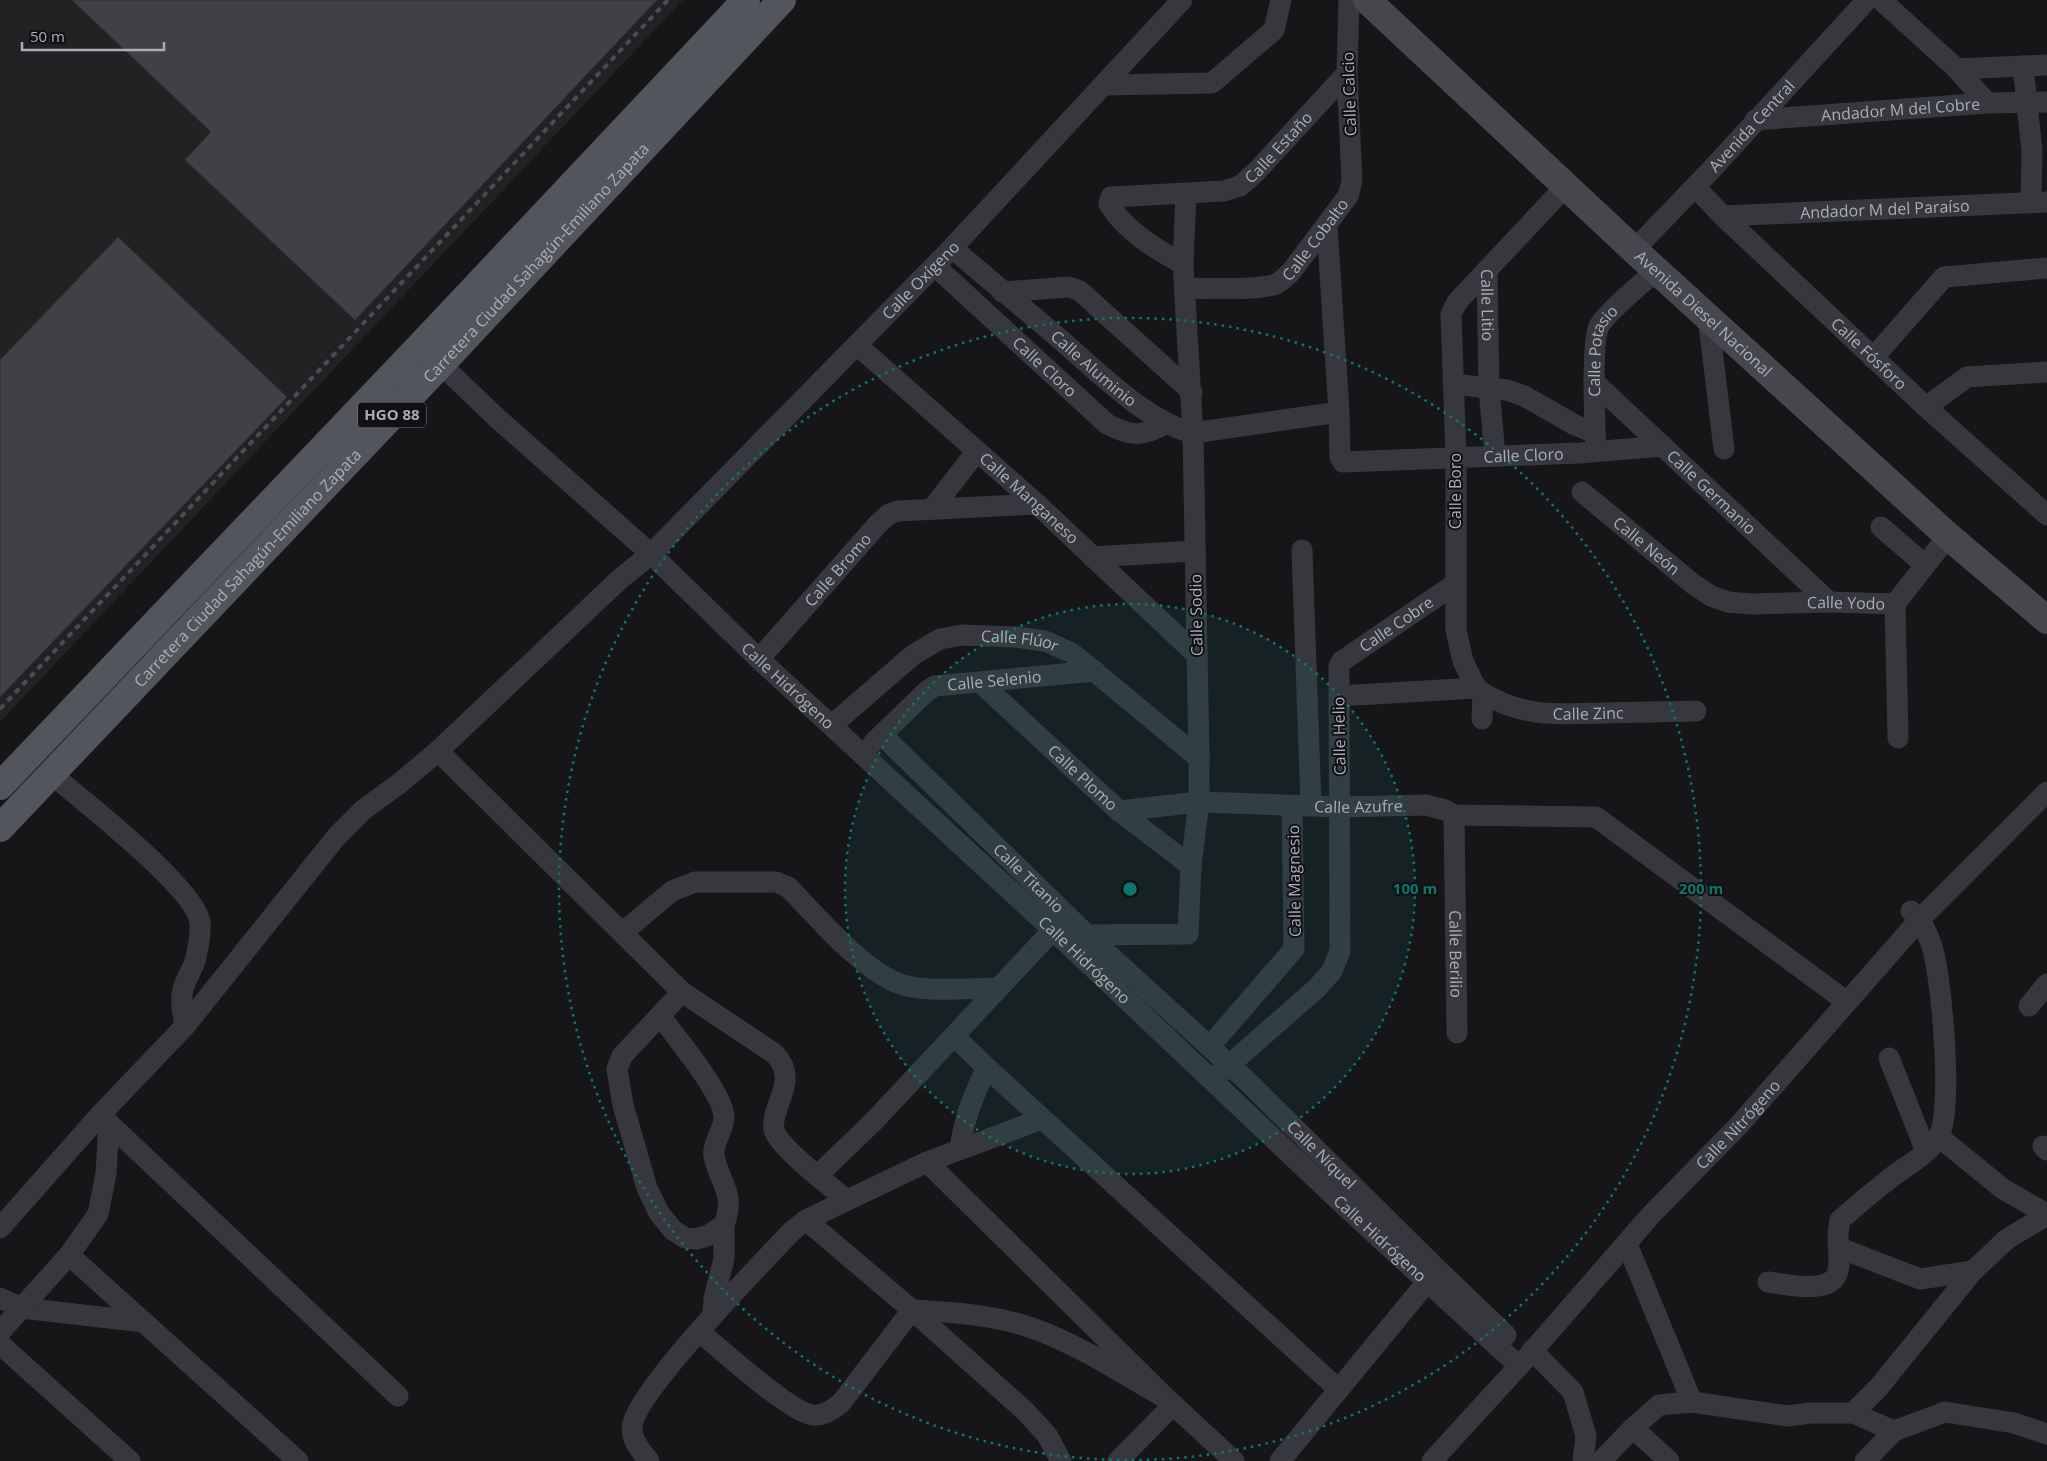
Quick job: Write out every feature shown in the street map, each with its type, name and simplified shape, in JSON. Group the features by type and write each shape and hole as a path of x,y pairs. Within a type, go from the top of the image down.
{"main road":[{"name":"Carretera Ciudad Sahagún-Emiliano Zapata","path":"0,786 421,345 746,0"},
{"name":"Carretera Ciudad Sahagún-Emiliano Zapata","path":"0,828 782,0"}],"street":[{"name":"Calle Oxígeno","path":"0,1228 104,1119 185,1026 337,836 363,810 400,783 438,751 620,578 651,554 935,266 1182,0"},
{"path":"1104,85 1212,83 1274,30 1282,0"},
{"name":"Calle Calcio","path":"1349,0 1347,73 1352,188"},
{"name":"Avenida Diesel Nacional","path":"1367,0 1634,250 1948,536 2046,619"},
{"name":"Avenida Central","path":"1634,250 1695,187 1867,0"},
{"path":"1881,0 1957,69 1987,103"},
{"path":"1957,69 2047,65"},
{"path":"2023,66 2037,102 2032,151 2039,202"},
{"name":"Calle Estaño","path":"1183,264 1133,230 1121,219 1109,204 1111,197 1116,195 1186,194 1235,189 1246,182 1347,73"},
{"name":"Andador M del Cobre","path":"1755,120 1987,103 2037,102"},
{"name":"Calle Litio","path":"1495,456 1490,388 1487,270 1566,186"},
{"name":"Calle Fósforo","path":"1695,187 1723,216 1873,358 2047,516"},
{"name":"Calle Cobalto","path":"1185,288 1274,285 1291,272 1327,226 1352,188"},
{"name":"Calle Sodio","path":"1087,935 1188,934 1191,866 1199,802 1199,758 1192,392 1183,264 1186,194"},
{"name":"Andador M del Paraíso","path":"1723,216 2039,202"},
{"name":"Calle Cloro","path":"1327,226 1339,412 1340,457 1343,462 1495,456 1596,442 1663,446"},
{"name":"Calle Aluminio","path":"952,248 1113,384 1167,423 1193,432"},
{"name":"Calle Cloro","path":"935,266 1107,424 1122,432 1139,435 1151,432 1167,423"},
{"path":"1873,358 1944,277 2047,268"},
{"name":"Calle Boro","path":"1482,719 1480,691 1463,661 1456,630 1456,457 1451,314 1457,302 1487,270"},
{"name":"Calle Potasio","path":"1596,442 1594,382 1599,327 1657,270"},
{"path":"1002,292 1068,287 1080,291 1192,392"},
{"path":"1708,316 1724,449"},
{"name":"Calle Hidrógeno","path":"421,345 498,419 651,554 759,658 1053,930 1427,1282 1527,1357"},
{"name":"Calle Manganeso","path":"858,346 1037,504 1196,654"},
{"path":"1926,407 1967,377 2047,372"},
{"name":"Calle Germanio","path":"1594,382 1829,602"},
{"path":"1453,384 1507,390 1524,396 1575,425 1596,442"},
{"path":"1193,432 1339,412"},
{"path":"932,509 977,451"},
{"name":"Calle Neón","path":"1582,492 1692,584 1712,596"},
{"name":"Calle Bromo","path":"759,658 889,514 898,511 1037,504"},
{"path":"1881,526 1925,565"},
{"name":"Calle Yodo","path":"1712,596 1728,602 1752,604 1829,602 1895,604 1948,536"},
{"path":"1092,557 1194,550"},
{"name":"Calle Magnesio","path":"1210,1046 1294,949 1302,806 1302,550"},
{"name":"Calle Cobre","path":"1339,666 1342,660 1455,584"},
{"path":"1895,604 1898,738"},
{"name":"Calle Flúor","path":"832,725 913,655 940,639 962,635 1015,637 1045,641 1072,653 1199,758"},
{"name":"Calle Helio","path":"1339,666 1340,807"},
{"name":"Calle Selenio","path":"861,752 882,735 927,691 935,686 1095,671"},
{"name":"Calle Plomo","path":"981,682 1119,811 1191,866"},
{"path":"1338,696 1480,691"},
{"name":"Calle Zinc","path":"1480,691 1497,701 1520,710 1552,715 1696,711"},
{"name":"Calle Titanio","path":"882,735 1087,935 1237,1072"},
{"path":"438,751 682,992 776,1054 784,1063 787,1074 773,1129 778,1138 817,1176 847,1200"},
{"path":"51,774 134,842 177,886 197,911 200,921 200,936 195,961 184,988 181,1005 185,1026"},
{"name":"Calle Nitrógeno","path":"1432,1461 1527,1357 1650,1216 1740,1124 1878,967 1915,914 2047,792"},
{"name":"Calle Azufre","path":"1119,811 1199,802 1340,807 1426,806 1446,810 1454,815 1596,817 1846,1002"},
{"path":"1212,1079 1237,1072 1332,971 1340,951 1340,807"},
{"name":"Calle Berilio","path":"1454,815 1457,1033"},
{"path":"623,932 672,891 683,886 709,882 776,882 788,887 852,951 883,977 908,986 918,987 999,988"},
{"path":"1768,1282 1802,1286 1823,1285 1830,1282 1837,1274 1840,1248 1838,1240 1840,1220 1932,1144 1944,1118 1946,1056 1940,991 1933,951 1915,914"},
{"path":"817,1176 874,1121 1053,930"},
{"path":"2029,1006 2047,984"},
{"path":"682,992 661,1017 622,1056 617,1069 623,1105 647,1188 659,1213 673,1230 685,1238 696,1240 724,1225"},
{"path":"661,1017 698,1064 722,1107 724,1118 714,1148 714,1156 729,1196 728,1213 724,1225 724,1259 714,1298 713,1314"},
{"path":"954,1036 1338,1389"},
{"path":"1853,1413 1879,1388 1974,1271 2007,1239 2047,1214 2003,1189 1932,1144 1889,1058"},
{"path":"960,1149 963,1126 970,1101 987,1068"},
{"name":"Calle Níquel","path":"1237,1072 1527,1357"},
{"path":"649,1461 637,1446 632,1427 637,1411 653,1388 713,1314 792,1231 806,1220 927,1162 1042,1118"},
{"path":"0,1332 69,1255 98,1214 106,1174 104,1119"},
{"path":"104,1119 398,1396"},
{"path":"927,1162 1170,1402 1234,1461"},
{"path":"806,1220 912,1310 1025,1411 1047,1435 1061,1461"},
{"path":"1627,1244 1692,1402"},
{"path":"1840,1248 1920,1279 1974,1271"},
{"path":"69,1255 298,1461"},
{"path":"1280,1461 1427,1282"},
{"path":"0,1298 22,1308 144,1322"},
{"path":"912,1310 969,1313 1032,1328 1092,1355 1170,1402"},
{"path":"699,1332 782,1400 799,1411 813,1416 828,1412 841,1403 912,1310"},
{"path":"0,1344 130,1461"},
{"path":"1527,1357 1573,1392 1586,1436 1583,1461"},
{"path":"1118,1461 1170,1402"},
{"path":"1601,1461 1633,1428 1659,1406 1692,1402 1788,1416 1853,1413 1894,1431"},
{"path":"1866,1461 1894,1431 1945,1412 2014,1424 2047,1434"},
{"path":"1633,1428 1669,1461"}],"shaded area":[{"path":"0,0 683,0 0,722"}],"building":[{"path":"72,0 657,0 355,320 185,160 211,132"},
{"path":"118,237 287,397 0,697 0,360"}],"railway":[{"path":"0,709 668,0"}]}
